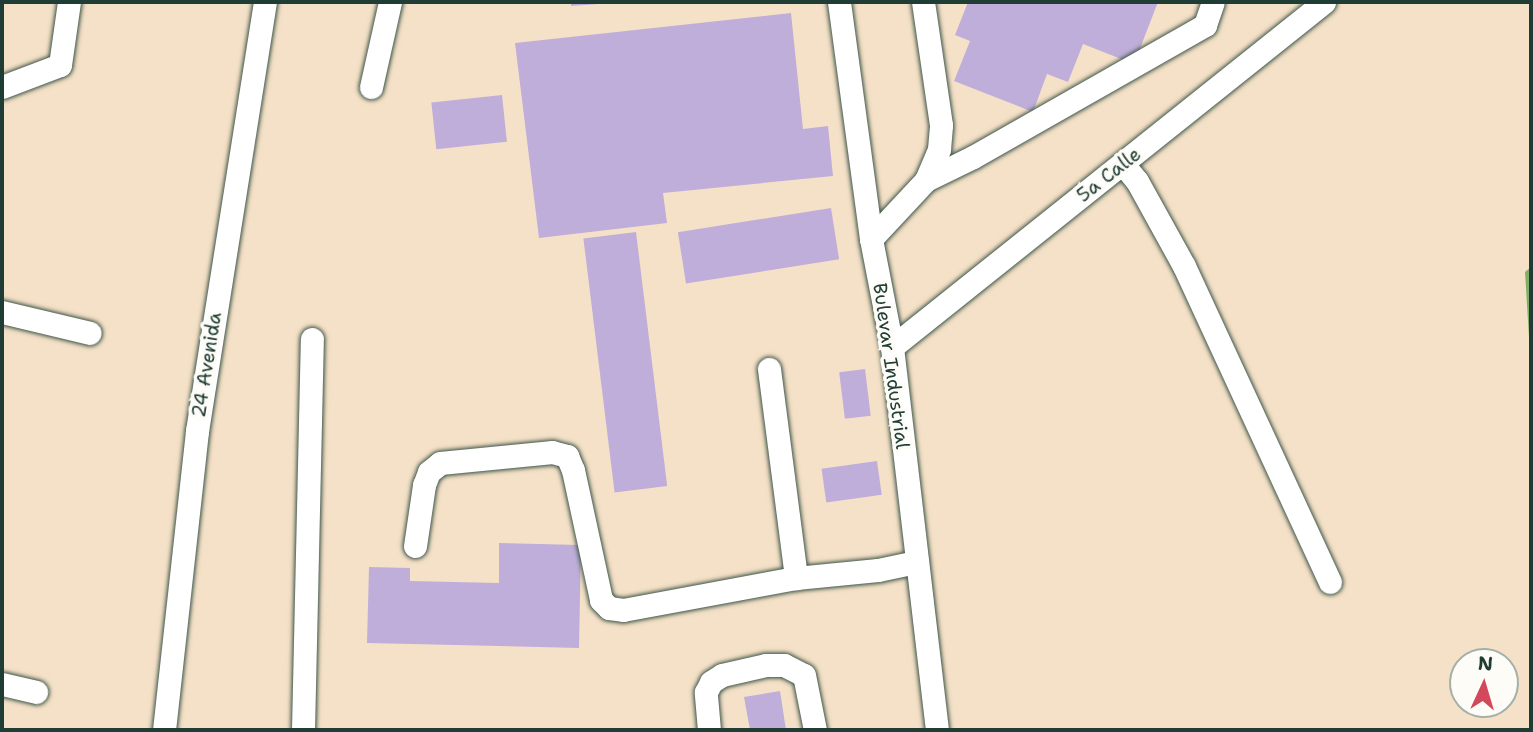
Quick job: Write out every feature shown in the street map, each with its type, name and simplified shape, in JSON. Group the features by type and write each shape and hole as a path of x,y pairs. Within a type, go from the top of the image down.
{"street":[{"path":"2,87 60,65 69,2"},
{"name":"24 Avenida","path":"164,730 197,431 265,2"},
{"path":"371,87 390,2"},
{"name":"Bulevar Industrial","path":"839,2 871,239 892,346 937,730"},
{"path":"871,239 926,180 939,149 941,125 923,2"},
{"path":"926,180 974,156 1205,25 1213,2"},
{"name":"5a Calle","path":"892,346 1124,164 1324,2"},
{"path":"1124,164 1137,181 1184,266 1330,582"},
{"path":"2,312 90,333"},
{"path":"303,730 312,340"},
{"path":"769,369 796,578"},
{"path":"415,546 424,485 429,472 440,463 552,452 566,456 573,470 601,600 609,608 623,610 796,578 878,570 917,562"},
{"path":"709,730 706,692 711,682 722,675 766,665 784,665 804,675 815,730"},
{"path":"2,684 36,692"}],"green space":[{"path":"1531,267 1531,370 1525,272"}],"building":[{"path":"571,2 598,2 598,4 571,6"},
{"path":"968,2 1158,2 1134,64 1083,44 1068,82 1047,74 1033,112 954,81 970,41 955,35"},
{"path":"791,13 803,129 828,126 833,176 663,193 667,223 539,238 515,43"},
{"path":"502,95 507,142 436,149 431,102"},
{"path":"831,208 839,259 686,284 678,232"},
{"path":"636,232 667,486 615,493 583,238"},
{"path":"865,369 871,416 845,419 839,372"},
{"path":"877,461 882,495 826,502 822,469"},
{"path":"499,543 581,545 579,648 367,643 369,567 410,568 410,581 499,583"},
{"path":"780,691 786,730 750,730 744,697"}]}
